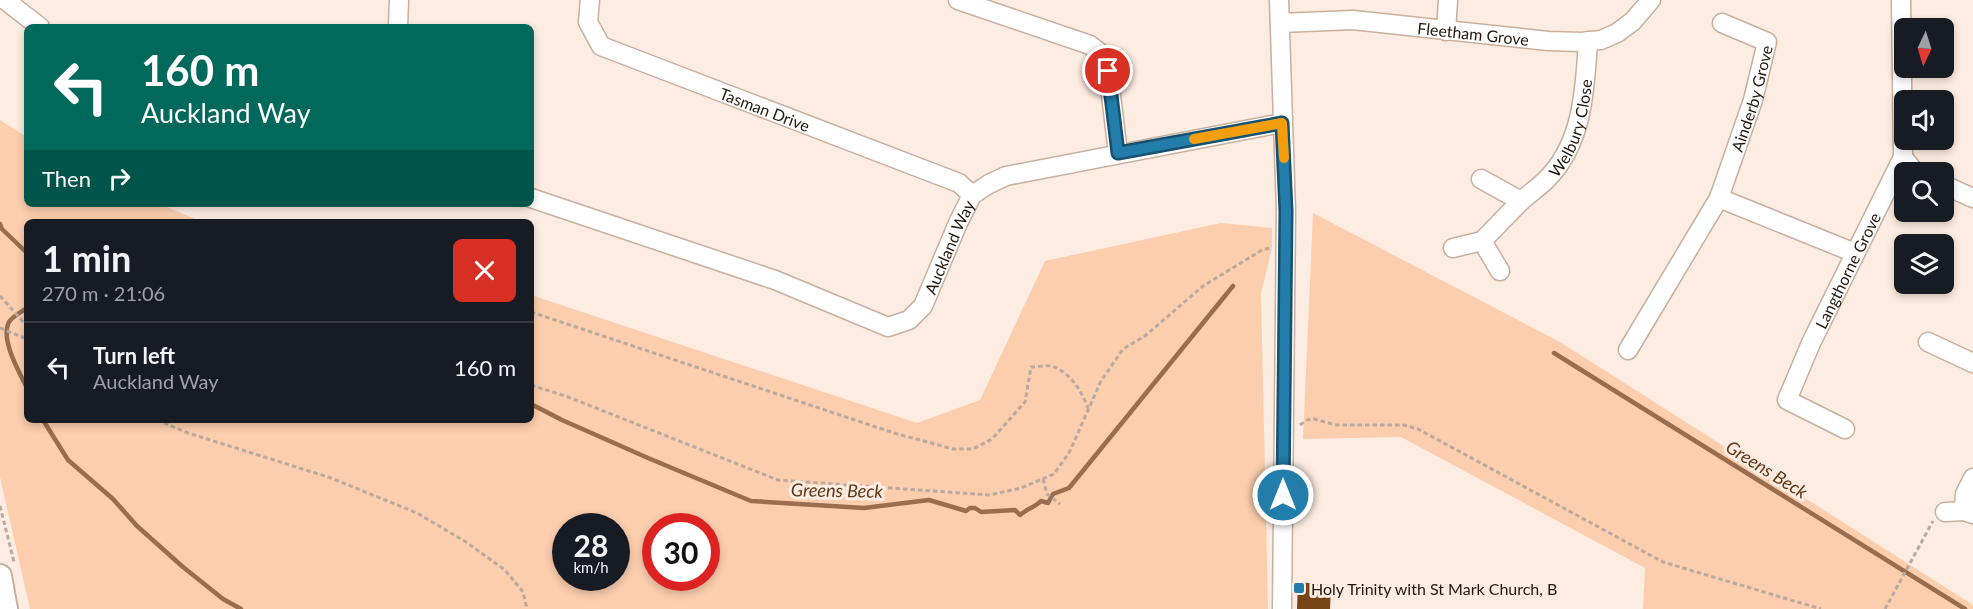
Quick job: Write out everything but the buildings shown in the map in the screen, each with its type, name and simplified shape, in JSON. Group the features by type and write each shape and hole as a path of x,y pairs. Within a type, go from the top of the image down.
{"street":[{"path":"5,0 36,24"},
{"path":"398,24 399,0"},
{"name":"Tasman Drive","path":"590,0 588,22 601,46 959,183 972,195"},
{"path":"958,0 1090,45 1099,52 1108,71 1118,153"},
{"path":"1279,0 1286,211 1282,609"},
{"path":"1446,31 1448,0"},
{"name":"Fleetham Grove","path":"1280,23 1353,20 1548,41 1588,41 1601,40 1617,33 1633,21 1651,0"},
{"name":"Langthorne Grove","path":"1845,429 1787,400 1811,343 1903,157 1902,0"},
{"name":"Ainderby Grove","path":"1628,350 1719,198 1753,100 1767,42 1722,23"},
{"name":"Welbury Close","path":"1482,241 1521,201 1547,179 1564,157 1577,125 1584,96 1588,41"},
{"name":"Auckland Way","path":"534,199 775,280 888,327 909,320 923,306 972,195 989,184 1006,176 1282,123"},
{"path":"1903,157 1907,162"},
{"path":"1481,179 1521,201"},
{"path":"1954,189 1973,198"},
{"path":"1719,198 1855,253"},
{"path":"1454,248 1482,241 1500,271"},
{"path":"1928,342 1971,356"},
{"path":"1945,512 1968,513 1965,494 1973,478"},
{"path":"4,578 6,609"}],"path":[{"path":"534,386 568,397 778,480 989,495 1021,489 1054,474 1069,453 1101,381 1123,349 1145,336 1203,286 1262,250 1272,248"},
{"path":"0,296 24,322"},
{"path":"534,313 894,433 953,449 973,449 992,439 1025,402 1031,367 1050,366 1061,371 1081,391 1088,408"},
{"path":"0,329 24,338"},
{"path":"1296,428 1307,420 1314,419 1336,425 1403,425 1418,429 1663,561 1821,609"},
{"path":"165,423 188,433 332,478 417,513 466,542 505,570 523,592 527,609"},
{"path":"1043,478 1047,494 1060,504"},
{"path":"0,506 4,578"},
{"path":"1885,609 1940,510 1945,512"}],"shaded area":[{"path":"0,120 24,135 24,207 167,207 195,219 24,219 24,423 534,423 534,296 917,423 980,400 1045,261 1221,223 1272,228 1272,248 1261,293 1268,609 30,609 0,477"},
{"path":"1313,213 1560,342 1973,605 1973,609 1643,609 1645,568 1401,437 1303,439"}],"waterway":[{"name":"Greens Beck","path":"0,224 2,229 24,250"},
{"name":"Greens Beck","path":"534,406 648,458 751,501 864,508 929,500 966,511 970,508 981,512 1015,510 1020,515 1041,501 1048,503 1053,494 1069,488 1233,286"},
{"path":"24,310 9,322 7,329 15,365 24,382"},
{"name":"Greens Beck","path":"1554,353 1965,609"},
{"path":"45,423 68,460 113,499 137,526 223,599 241,609"}],"slow traffic":[{"path":"1194,139 1282,123 1284,158"}],"place":[{"name":"Holy Trinity with St Mark Church, B","path":"1299,588"}],"route":[{"path":"1108,71 1118,153 1282,123 1286,211 1283,495"}]}
